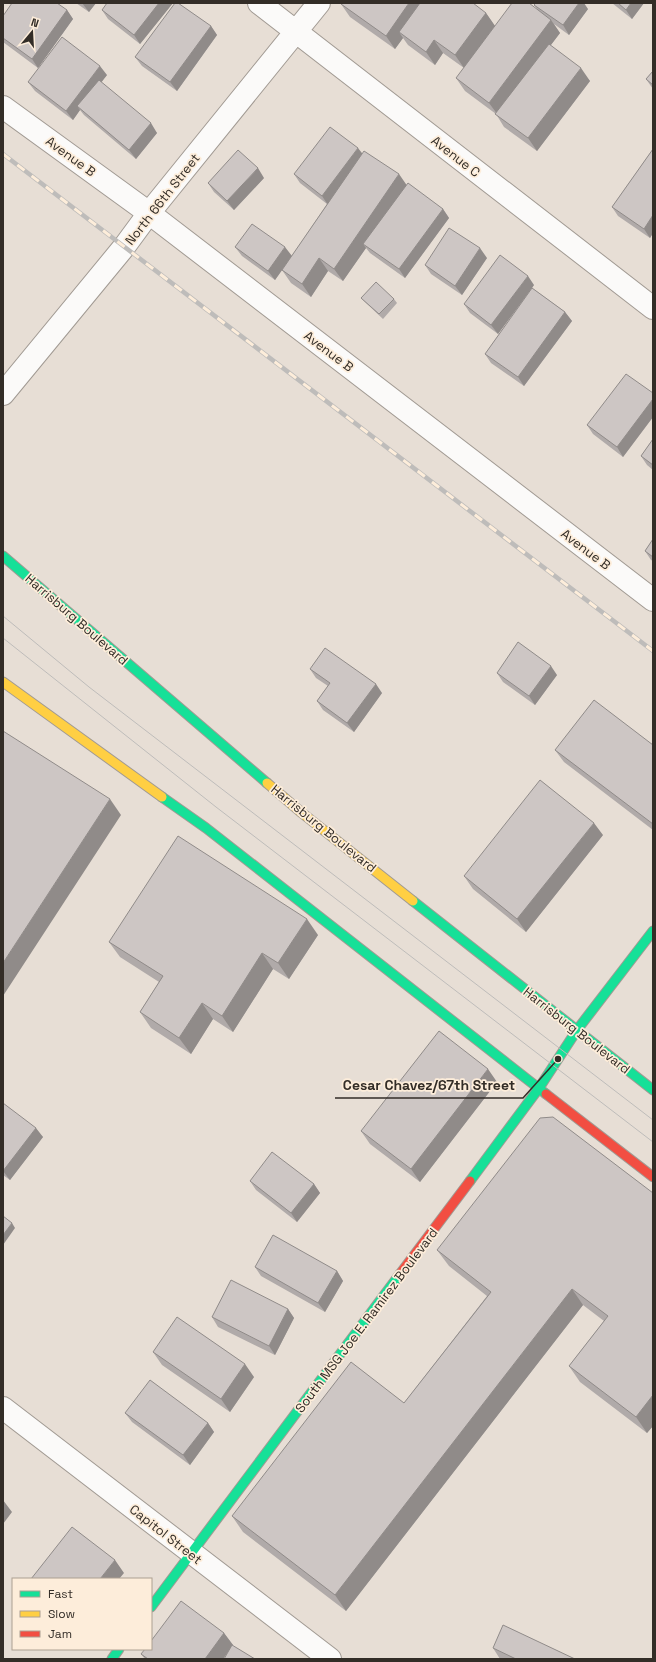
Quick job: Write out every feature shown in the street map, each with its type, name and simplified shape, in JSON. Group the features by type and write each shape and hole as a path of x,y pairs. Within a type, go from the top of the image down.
{"main road":[{"name":"Harrisburg Boulevard","path":"3,556 302,812 653,1090"},
{"path":"3,682 206,828 653,1177"},
{"name":"South MSG Joe E. Ramirez Boulevard","path":"152,1606 539,1088 577,1030 653,931"},
{"path":"112,1659 118,1650"}],"street":[{"name":"Avenue C","path":"259,3 653,308"},
{"name":"North 66th Street","path":"3,394 124,247 149,213 319,3"},
{"name":"Avenue B","path":"3,107 149,213 653,600"},
{"name":"Capitol Street","path":"3,1408 191,1554 330,1659"}],"building":[{"path":"12,3 57,3 67,10 32,59 3,38 3,16"},
{"path":"107,3 159,3 134,35 102,10"},
{"path":"175,3 178,3 211,26 170,82 135,57"},
{"path":"409,3 386,36 341,4"},
{"path":"420,3 473,3 486,13 455,55 434,40 426,52 399,32"},
{"path":"512,3 529,3 551,20 489,103 456,78"},
{"path":"536,3 579,3 563,25 534,5"},
{"path":"618,3 631,3 626,10"},
{"path":"62,37 100,66 66,111 28,82"},
{"path":"549,44 581,68 528,138 495,114"},
{"path":"653,71 653,85 646,79"},
{"path":"99,80 151,123 129,150 77,106"},
{"path":"330,127 358,148 322,196 294,174"},
{"path":"653,149 653,215 644,229 612,207"},
{"path":"238,150 258,168 227,201 208,183"},
{"path":"364,151 399,174 334,269 319,258 302,284 282,270"},
{"path":"408,183 443,209 399,269 363,244"},
{"path":"252,224 285,247 268,271 235,247"},
{"path":"449,228 480,248 455,286 425,265"},
{"path":"500,255 528,276 491,325 464,304"},
{"path":"376,282 394,299 379,314 361,298"},
{"path":"532,288 565,312 518,377 485,354"},
{"path":"626,374 653,393 653,399 617,447 587,425"},
{"path":"653,439 653,465 641,456"},
{"path":"653,539 653,557 645,551"},
{"path":"518,642 551,666 529,696 497,673"},
{"path":"325,648 376,684 347,723 317,701 330,683 310,669"},
{"path":"594,700 653,745 653,824 555,750"},
{"path":"3,731 110,799 3,963"},
{"path":"540,780 594,823 517,919 464,876"},
{"path":"178,836 307,919 278,963 262,953 222,1016 202,1003 179,1038 140,1012 163,976 109,942"},
{"path":"439,1031 488,1069 411,1169 361,1131"},
{"path":"3,1103 36,1128 3,1171"},
{"path":"553,1117 653,1193 653,1395 636,1417 569,1366 608,1316 572,1289 335,1595 232,1516 351,1362 404,1403 491,1292 437,1250 540,1118"},
{"path":"272,1152 314,1184 291,1213 250,1181"},
{"path":"3,1216 12,1223 3,1235"},
{"path":"273,1235 337,1271 318,1303 255,1267"},
{"path":"231,1280 288,1309 269,1346 212,1317"},
{"path":"177,1317 245,1364 221,1399 153,1352"},
{"path":"150,1380 208,1423 183,1455 125,1413"},
{"path":"72,1527 115,1560 101,1578 32,1578"},
{"path":"181,1601 224,1633 205,1659 148,1659 141,1654 144,1650 152,1650 152,1640"},
{"path":"503,1625 575,1659 516,1659 493,1648"},
{"path":"232,1645 255,1659 224,1659"}],"tram line":[{"path":"3,616 89,687 653,1120"},
{"path":"3,638 216,807 653,1142"}],"railway":[{"path":"3,154 653,651"}],"traffic: fast":[{"path":"3,556 267,783"},
{"path":"162,797 206,828 546,1094"},
{"path":"413,901 653,1090"},
{"path":"470,1181 539,1088 577,1030 653,931"},
{"path":"152,1606 400,1274"},
{"path":"112,1659 118,1650"}],"traffic: slow":[{"path":"3,682 162,797"},
{"path":"267,783 302,813 413,901"}],"traffic: jam":[{"path":"546,1094 653,1177"},
{"path":"400,1274 470,1181"}],"place":[{"name":"Cesar Chavez/67th Street","path":"558,1059"}]}
